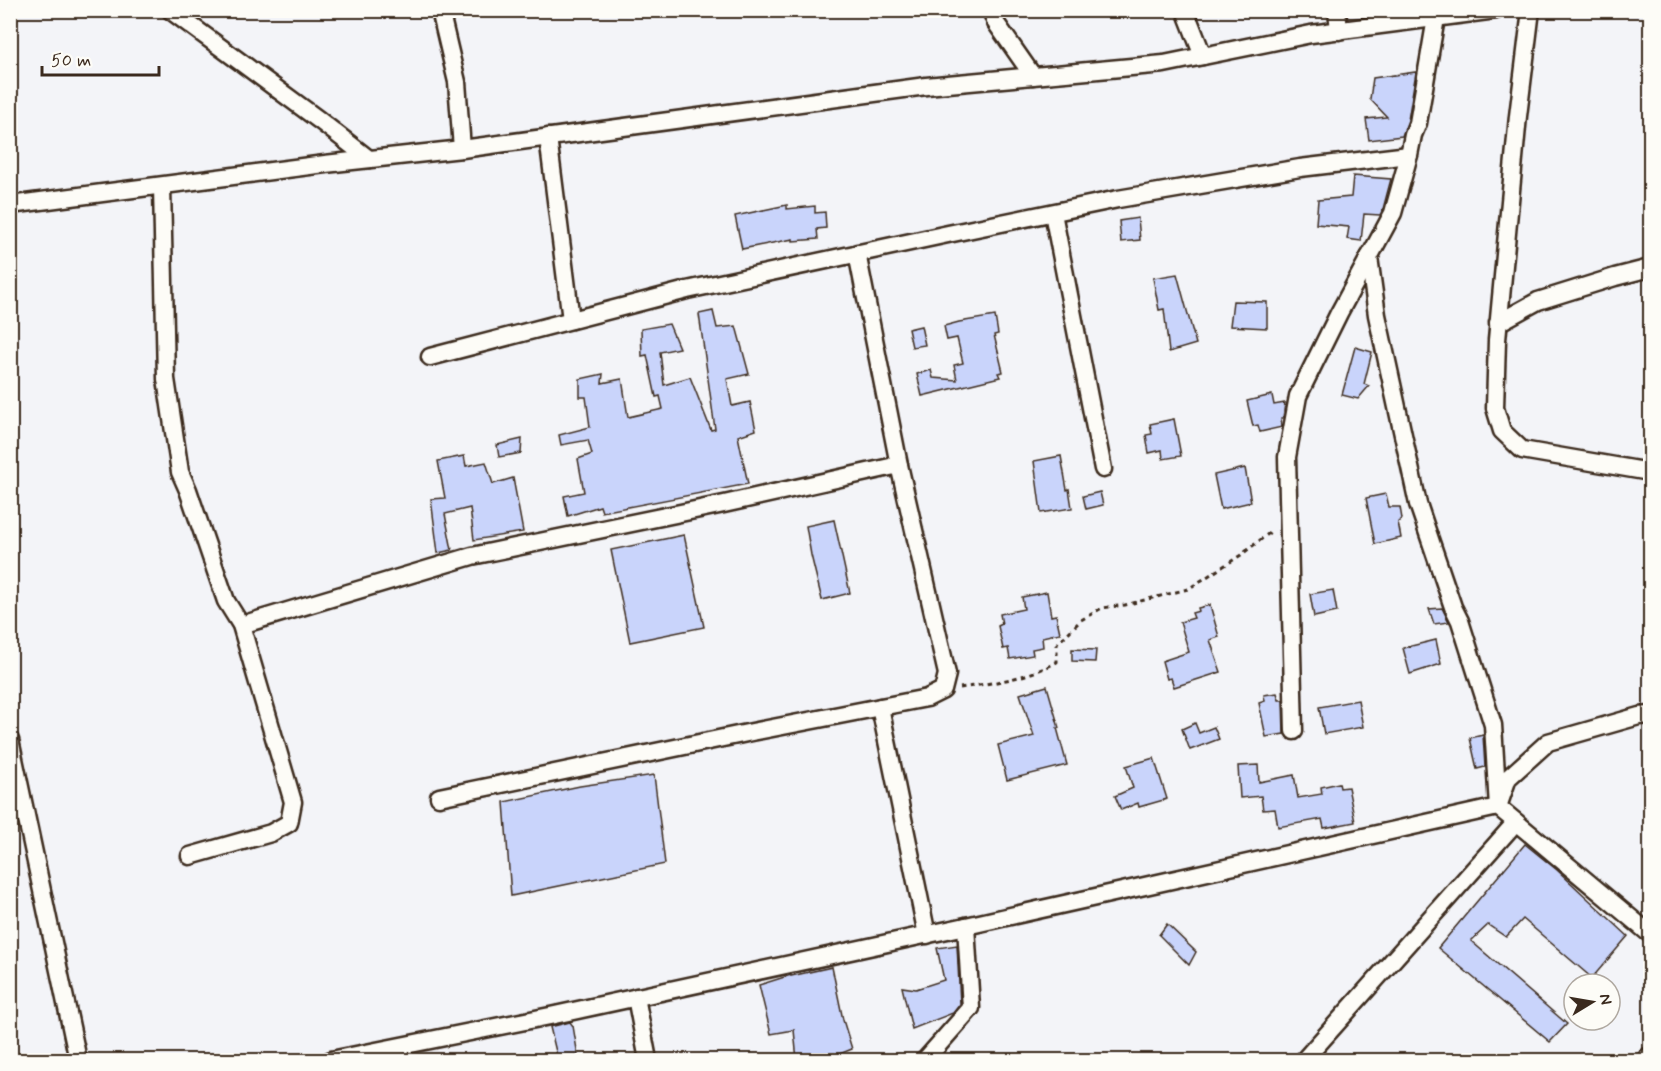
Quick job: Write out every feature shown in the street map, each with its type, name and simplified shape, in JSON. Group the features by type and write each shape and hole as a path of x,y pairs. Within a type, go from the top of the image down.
{"street":[{"path":"170,10 320,120 369,159"},
{"path":"440,10 457,82 462,149"},
{"path":"991,10 996,24 1033,76"},
{"path":"1185,10 1203,56"},
{"path":"1337,10 1339,31"},
{"path":"10,205 462,149 926,86 1164,64 1311,34 1496,10"},
{"path":"1531,10 1498,323 1495,408 1502,431 1522,450 1650,472"},
{"path":"1294,731 1287,457 1298,396 1393,213 1418,123 1436,18"},
{"path":"548,137 571,320"},
{"path":"430,357 687,290 1053,213 1300,168 1409,155"},
{"path":"162,186 166,380 180,472 226,601 241,625 293,802 289,823 271,833 190,856"},
{"path":"1053,213 1103,469"},
{"path":"439,797 553,772 927,698 944,690 946,674 899,465 857,254"},
{"path":"1369,257 1377,315 1418,504 1460,621 1493,725 1498,807 1650,934"},
{"path":"1498,323 1538,301 1650,268"},
{"path":"241,625 472,556 899,465"},
{"path":"880,707 927,934"},
{"path":"1498,807 1508,778 1548,742 1639,716 1650,715"},
{"path":"10,740 78,1060"},
{"path":"331,1060 354,1058 966,926 1498,807"},
{"path":"1304,1060 1516,822"},
{"path":"925,1060 971,1008 966,926"},
{"path":"636,997 648,1060"}],"path":[{"path":"944,690 986,684 1041,670 1057,662 1057,644 1081,620 1102,608 1125,605 1188,589 1241,555 1289,518"}],"building":[{"path":"1416,72 1408,120 1402,136 1369,140 1366,119 1387,117 1370,99 1373,78"},
{"path":"1353,176 1391,179 1380,215 1364,214 1361,241 1347,239 1349,227 1316,224 1318,200 1351,197"},
{"path":"787,205 787,209 815,206 815,213 825,212 826,228 817,229 818,239 793,241 793,239 742,249 735,216"},
{"path":"1138,218 1140,240 1121,242 1119,221"},
{"path":"1177,274 1196,344 1169,352 1164,309 1159,310 1153,278"},
{"path":"1233,301 1267,302 1267,328 1230,326"},
{"path":"713,311 717,328 736,326 749,374 727,379 732,406 750,402 756,430 738,436 748,484 602,512 600,506 568,516 564,496 584,492 578,459 592,454 588,440 561,445 559,435 590,427 586,397 580,397 580,379 603,374 602,383 622,379 628,417 663,409 660,396 656,397 647,355 642,356 641,329 669,324 679,348 660,352 664,385 690,377 711,430 715,429 699,314"},
{"path":"995,316 998,334 994,335 1003,372 998,373 1000,377 922,396 917,374 931,370 933,378 957,380 954,365 963,363 957,338 947,340 944,326"},
{"path":"921,326 925,345 912,347 908,329"},
{"path":"1355,347 1372,352 1364,384 1369,386 1358,399 1342,395"},
{"path":"1272,395 1274,405 1285,403 1283,418 1281,418 1282,427 1260,432 1258,425 1253,426 1247,401"},
{"path":"1174,419 1181,456 1163,459 1162,450 1149,453 1146,435 1152,434 1150,424"},
{"path":"522,439 521,453 499,457 497,445"},
{"path":"464,456 466,466 486,462 493,484 513,478 523,532 474,540 470,508 445,514 452,550 438,553 431,499 445,498 438,461"},
{"path":"1061,456 1072,508 1041,513 1034,461"},
{"path":"1245,468 1251,502 1221,509 1214,475"},
{"path":"1100,492 1103,505 1086,509 1083,496"},
{"path":"1386,494 1389,507 1400,507 1402,519 1398,522 1401,538 1375,544 1366,498"},
{"path":"834,520 850,593 822,600 806,526"},
{"path":"684,535 704,627 630,642 611,550"},
{"path":"1333,590 1337,612 1314,617 1310,594"},
{"path":"1047,592 1051,616 1056,615 1060,633 1042,637 1043,647 1032,649 1033,655 1010,659 1008,648 1003,649 998,626 1002,624 1000,614 1024,609 1022,597"},
{"path":"1210,605 1219,637 1210,640 1221,672 1174,687 1171,678 1167,679 1162,661 1189,652 1180,622 1194,618 1192,613 1199,611 1198,608"},
{"path":"1442,608 1449,622 1434,624 1429,609"},
{"path":"1436,640 1441,664 1410,674 1403,648"},
{"path":"1072,649 1096,650 1095,662 1072,661"},
{"path":"1047,686 1067,765 1007,780 998,745 1034,736 1020,694"},
{"path":"1277,693 1279,700 1283,700 1284,734 1266,737 1259,703 1265,701 1264,695"},
{"path":"1358,700 1363,727 1324,734 1319,707"},
{"path":"1195,723 1199,733 1214,727 1219,739 1190,750 1182,729"},
{"path":"1483,735 1485,767 1477,769 1470,738"},
{"path":"1154,758 1167,799 1139,807 1138,803 1121,810 1115,796 1133,788 1126,766"},
{"path":"1258,765 1259,782 1294,775 1298,798 1322,794 1321,787 1339,783 1340,788 1348,787 1355,822 1324,828 1322,819 1278,827 1275,809 1263,810 1261,796 1240,798 1238,766"},
{"path":"654,775 665,864 511,896 504,802 580,786"},
{"path":"1525,844 1557,870 1628,936 1597,972 1585,972 1523,919 1506,937 1488,925 1471,941 1562,1020 1562,1029 1550,1042 1438,948"},
{"path":"1167,924 1196,952 1189,965 1159,935"},
{"path":"957,945 960,1004 953,1013 912,1029 902,987 916,989 944,980 937,948"},
{"path":"832,967 843,1020 852,1049 825,1060 797,1060 794,1030 771,1034 759,985 791,975"},
{"path":"570,1022 573,1026 578,1056 558,1060 550,1027"}]}
